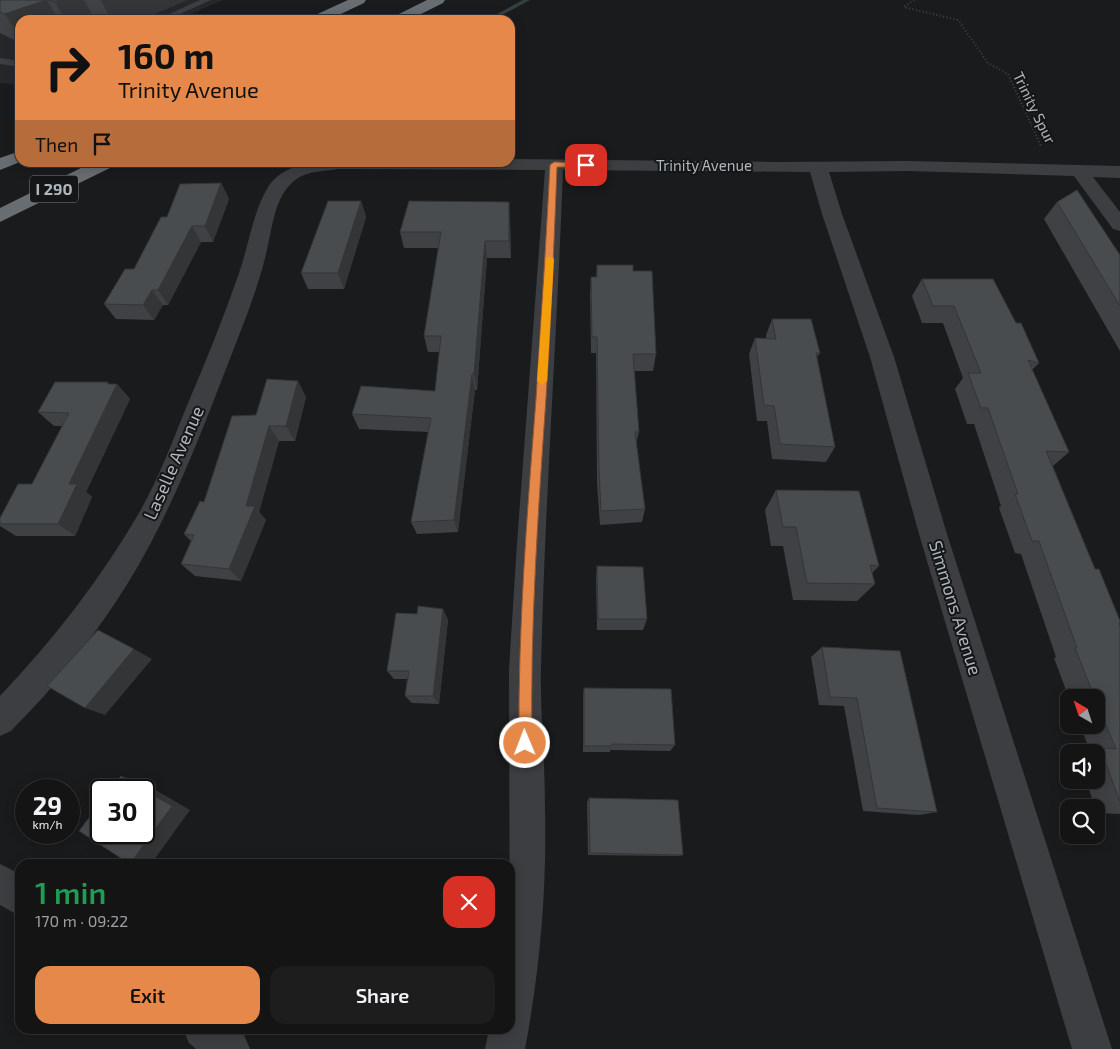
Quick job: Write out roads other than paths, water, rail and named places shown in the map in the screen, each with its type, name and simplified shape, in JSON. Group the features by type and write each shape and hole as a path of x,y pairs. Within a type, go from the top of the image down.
{"highway":[{"path":"327,15 359,0"},
{"path":"408,15 438,0"},
{"name":"I 290","path":"0,165 15,158"},
{"name":"I 290","path":"0,216 98,167"}],"street":[{"name":"Trinity Avenue","path":"515,164 908,166 1120,172"},
{"path":"515,985 525,912 528,822 524,672 529,564 547,313 554,165"},
{"name":"Trinity Avenue","path":"289,175 317,167"},
{"name":"Simmons Avenue","path":"818,167 832,214 882,357 933,534 1092,1049"},
{"path":"1080,172 1120,225"},
{"name":"Laselle Avenue","path":"0,720 52,662 83,623 123,564 149,520 180,455 234,318 255,258 266,209 278,187 289,175"},
{"path":"0,882 15,893"},
{"path":"209,1034 230,1049"},
{"path":"505,1049 508,1034"}],"lane":[{"path":"172,15 207,0"},
{"path":"0,61 15,63"}],"waterway":[{"path":"498,15 527,0"}]}
